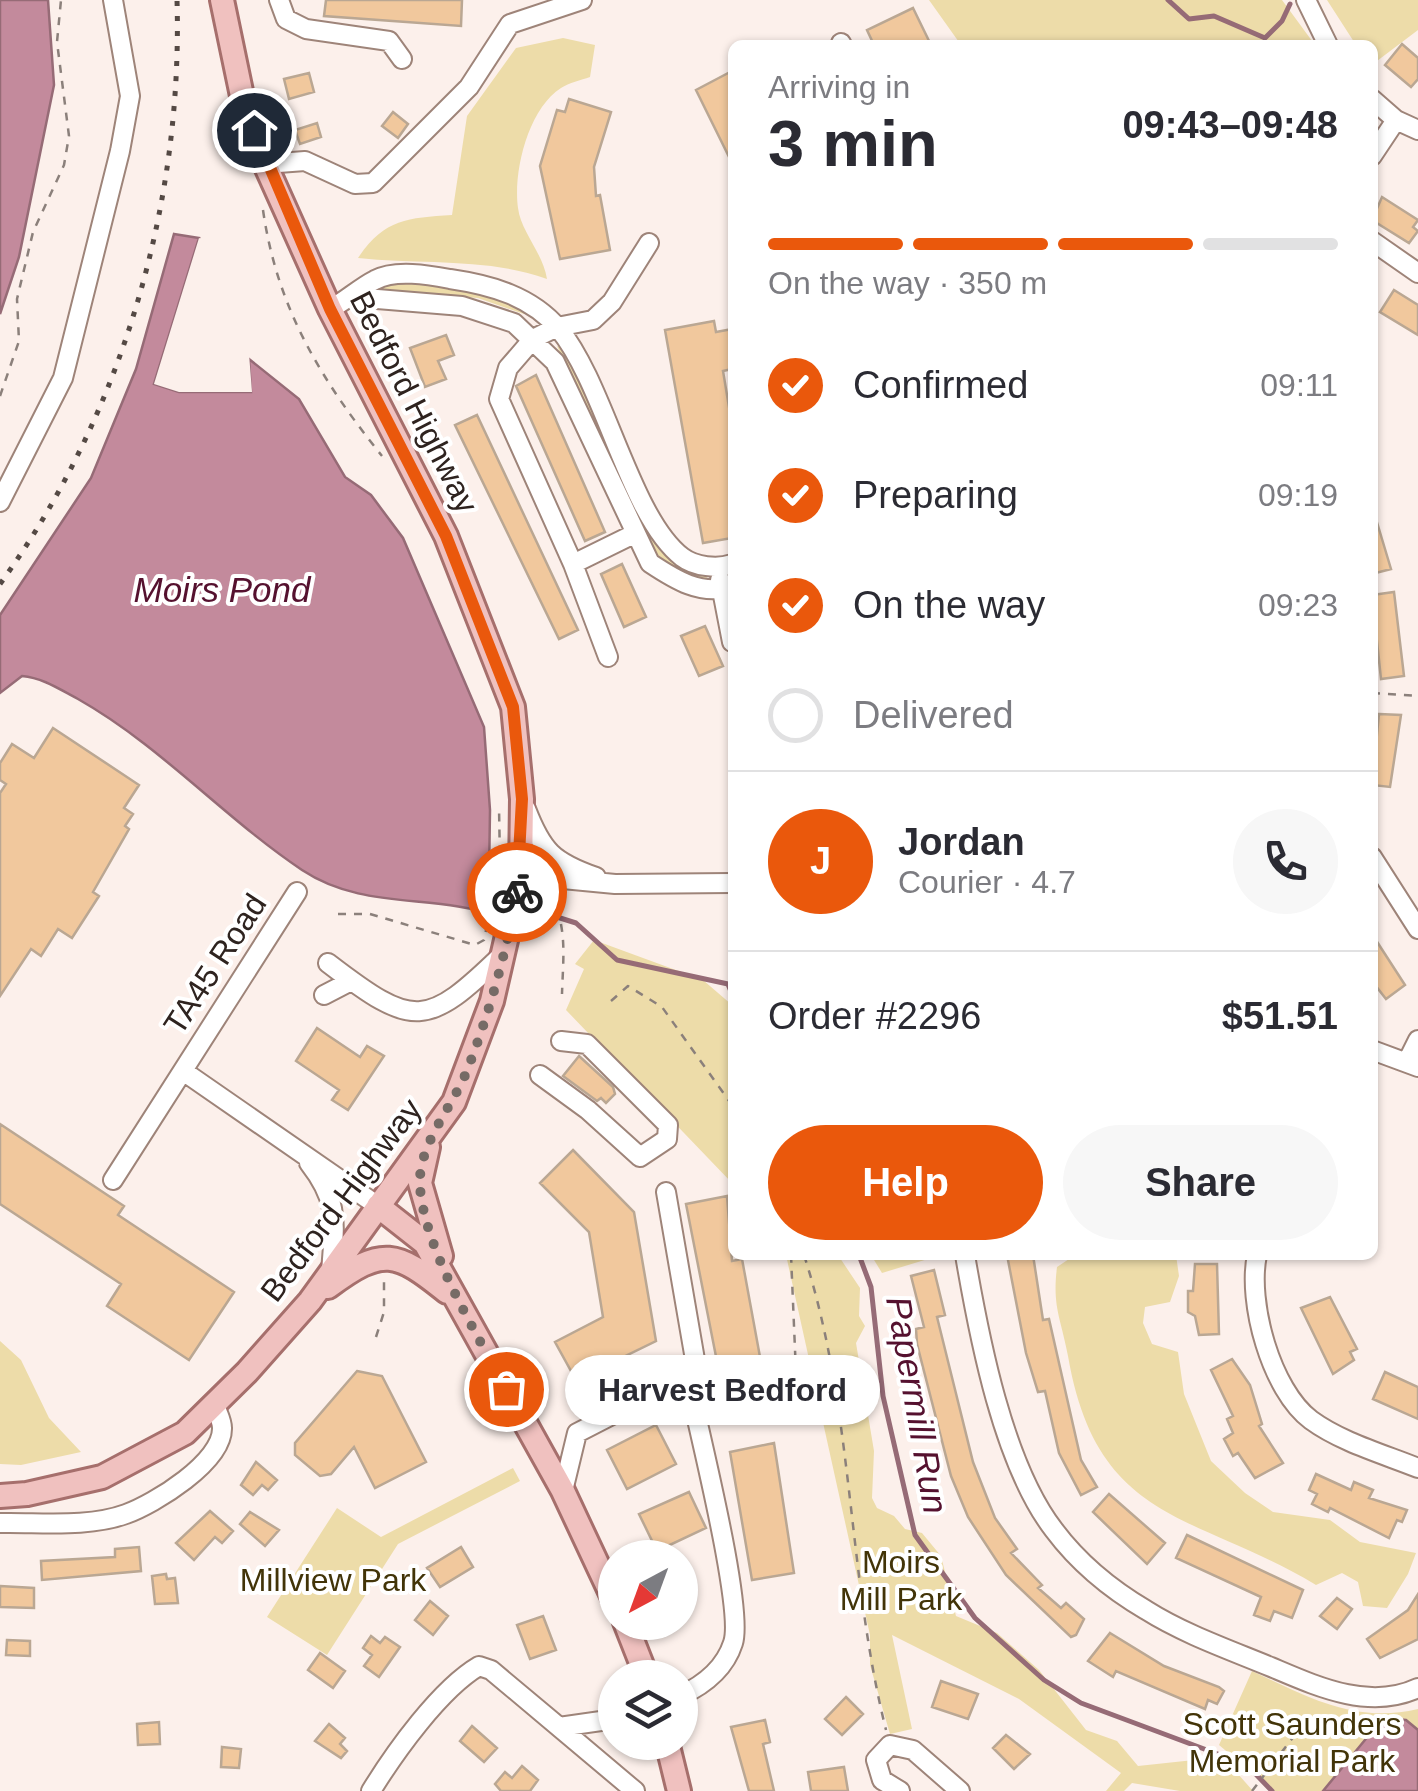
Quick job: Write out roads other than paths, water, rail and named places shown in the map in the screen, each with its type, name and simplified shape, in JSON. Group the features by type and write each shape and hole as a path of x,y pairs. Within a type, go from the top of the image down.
{"main road":[{"name":"Bedford Highway","path":"0,1496 102,1477 185,1432 310,1301 429,1142 468,1070 500,937 519,884 522,799 513,707 446,536 330,309 265,164 242,96 222,0"},
{"path":"429,1142 420,1183 423,1200 458,1301"},
{"path":"378,1206 425,1244 563,1491 598,1566"},
{"path":"310,1301 351,1270 380,1258 408,1261 458,1301"},
{"path":"671,1760 679,1791"}],"street":[{"path":"0,502 63,378 120,151 130,96 113,0"},
{"path":"280,0 286,19 306,28 389,41 402,59"},
{"path":"265,164 305,161 355,184 373,183 469,87 510,24 582,0"},
{"path":"1306,0 1326,40"},
{"path":"1378,104 1396,120 1418,130"},
{"path":"1378,147 1396,120"},
{"path":"608,657 574,564 499,399 508,368 533,340 557,326 593,320 612,302 649,244"},
{"path":"1378,246 1418,273"},
{"path":"330,309 376,279 428,275 486,284 530,303 557,326 577,355 654,522 683,558 726,566 727,588 680,583 650,563 555,362 514,323 491,312 402,298 353,297"},
{"path":"574,564 634,534"},
{"path":"522,799 539,844 554,859 615,884"},
{"path":"1378,867 1418,929"},
{"path":"519,884 728,883"},
{"path":"1393,889 1418,892"},
{"name":"TA45 Road","path":"297,892 183,1071 378,1206"},
{"path":"328,963 394,1009 422,1012 460,996 500,937"},
{"path":"324,996 351,980"},
{"path":"1378,1052 1413,1065 1418,1040"},
{"path":"540,1075 588,1110 640,1158 667,1139 668,1125 588,1044 561,1041"},
{"path":"113,1180 183,1071"},
{"path":"293,1144 329,1189 335,1210 331,1274"},
{"path":"666,1192 698,1377 692,1398 724,1551 736,1638 723,1666 698,1683"},
{"path":"966,1260 1010,1437 1029,1488 1053,1530 1094,1572 1148,1612 1331,1694 1375,1695 1418,1688"},
{"path":"1257,1260 1256,1317 1288,1394 1308,1418 1332,1432 1418,1468"},
{"path":"563,1491 577,1434 648,1398 692,1398"},
{"path":"0,1523 89,1520 125,1514 172,1489 194,1474 220,1439 222,1426 214,1405"},
{"path":"371,1791 392,1759 462,1676 479,1666 491,1670 634,1791"},
{"path":"559,1727 598,1721"},
{"path":"900,1791 882,1780 876,1760 890,1745 913,1750 960,1791"}],"water":[{"path":"0,0 48,0 54,85 19,257 0,314"},
{"name":"Moirs Pond","path":"174,234 199,238 154,384 179,392 251,392 249,359 299,399 345,477 371,495 403,538 484,727 490,810 489,877 504,891 500,917 450,905 374,897 326,883 273,849 137,738 78,699 22,676 0,693 0,615 91,478 136,369"},
{"path":"1383,1718 1406,1720 1418,1730 1418,1791 1323,1791"}],"waterway":[{"path":"1168,0 1189,19 1214,16 1265,38 1282,21 1290,4"},
{"name":"Papermill Run","path":"522,906 576,923 617,960 728,984"},
{"name":"Papermill Run","path":"861,1260 871,1287 883,1396 915,1535 975,1618 1044,1680 1081,1703 1247,1765 1272,1791"}],"railway":[{"path":"0,584 43,519 80,451 111,380 136,307 156,231 169,155 177,0"}],"place":[{"name":"Harvest Bedford","path":"506,1389"}],"park label":[{"name":"Millview Park","path":"333,1580"},
{"name":"Moirs Mill Park","path":"901,1580"},
{"name":"Scott Saunders Memorial Park","path":"1292,1742"}]}
